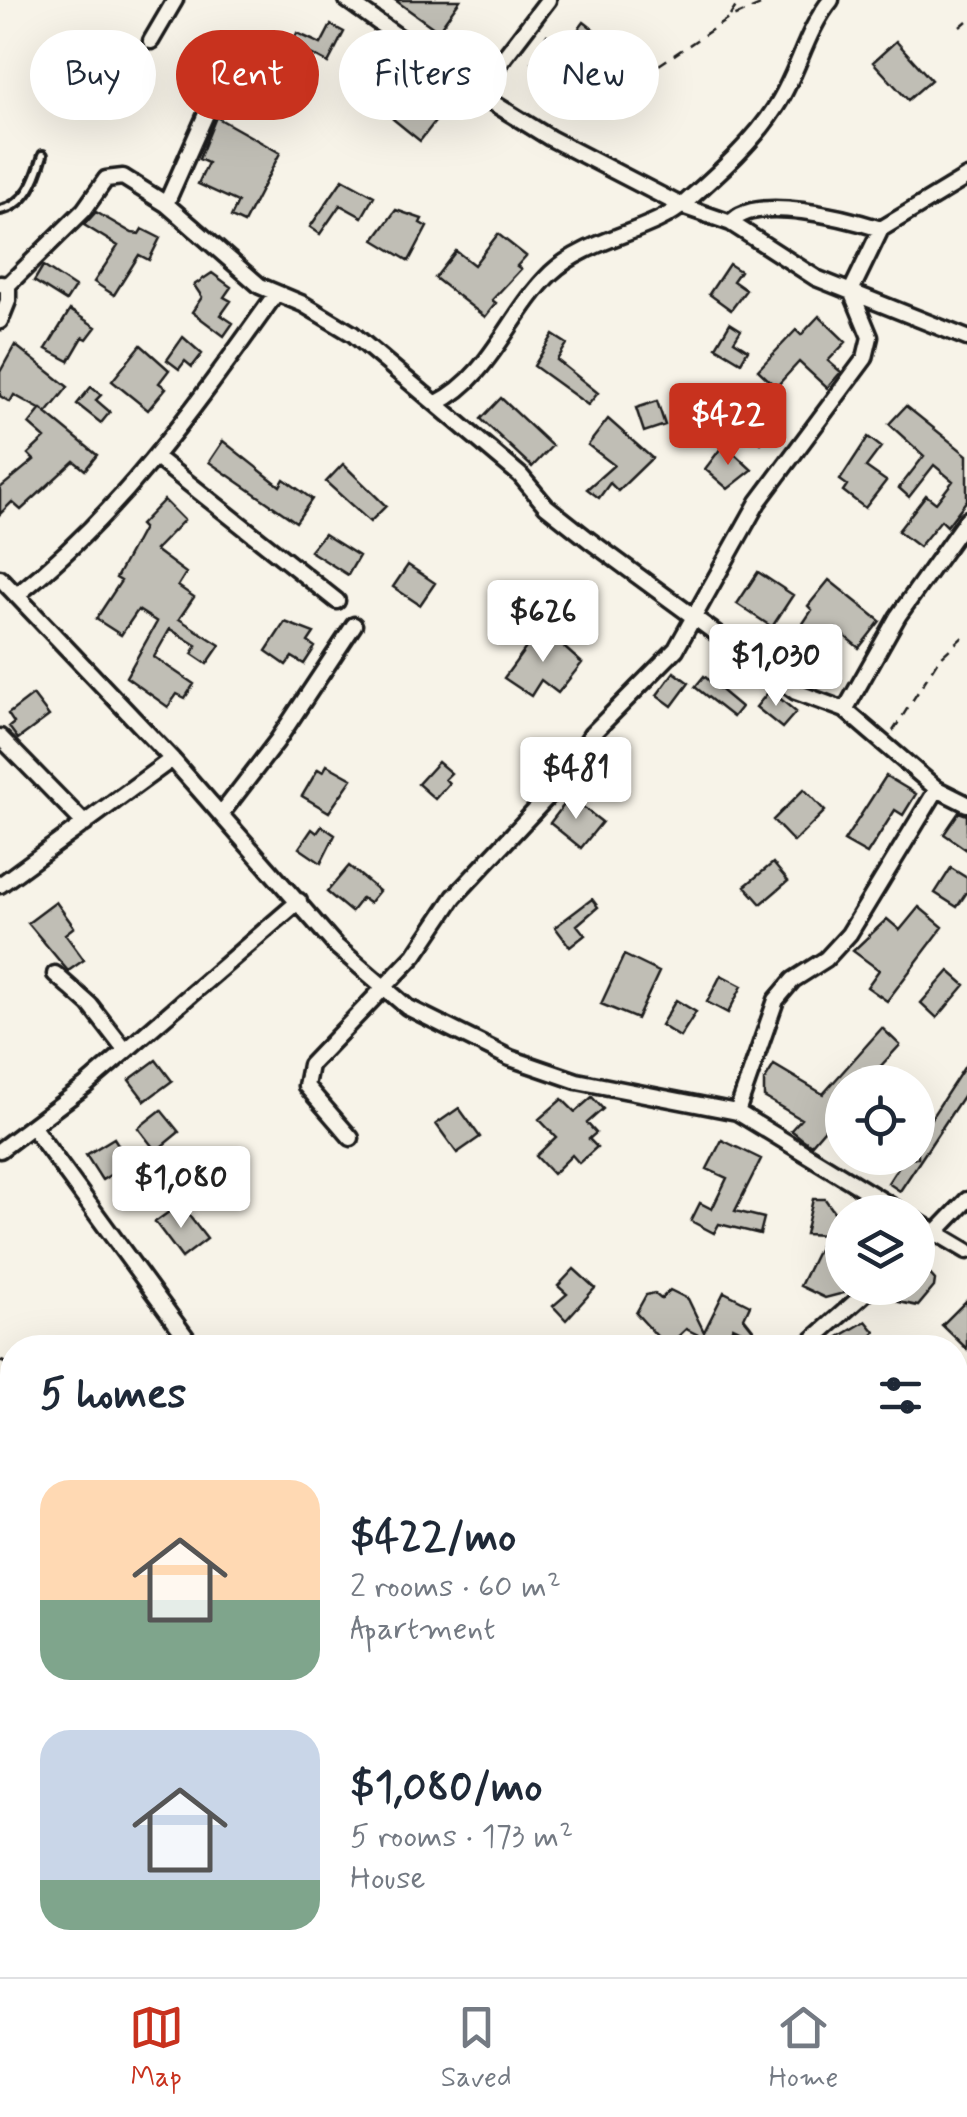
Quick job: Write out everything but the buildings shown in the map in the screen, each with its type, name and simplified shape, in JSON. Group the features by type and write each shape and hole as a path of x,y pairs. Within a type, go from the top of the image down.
{"street":[{"path":"156,32 175,0"},
{"path":"507,54 548,0"},
{"path":"437,403 474,377 503,332 556,268 608,238 682,206 775,110 812,29 831,0"},
{"path":"356,2 394,30"},
{"path":"507,111 550,138 682,206 731,223 816,278 967,338"},
{"path":"166,204 203,120"},
{"path":"0,321 8,302 4,285 112,175 166,204 275,295 304,304 352,334 520,475 546,506 796,692 846,710 937,789 967,804"},
{"path":"351,1138 306,1086 306,1073 415,955 486,859 556,788 590,734 676,649 758,502 865,358 870,337 851,292 881,228 967,178"},
{"path":"731,223 738,214 751,209 824,214 881,228"},
{"path":"18,594 77,545 158,458 275,295"},
{"path":"158,458 337,601"},
{"path":"846,710 898,616 967,519"},
{"path":"0,578 18,594 56,642 172,759 336,946 407,1007 510,1058 577,1081 736,1112 873,1195"},
{"path":"220,814 277,741 354,625"},
{"path":"0,737 86,824"},
{"path":"0,885 172,759"},
{"path":"736,1112 776,1000 793,980 826,959 848,934 937,789"},
{"path":"0,1150 298,901"},
{"path":"55,974 90,1005 124,1049"},
{"path":"32,1126 185,1335"},
{"path":"935,1237 967,1200"},
{"path":"935,1232 967,1251"},
{"path":"818,1335 852,1305"}],"lane":[{"path":"0,210 10,208 28,193 42,155"}],"path":[{"path":"728,19 740,0"},
{"path":"659,65 728,19 772,0"},
{"path":"960,27 967,22"},
{"path":"886,742 939,660 967,633"}]}
